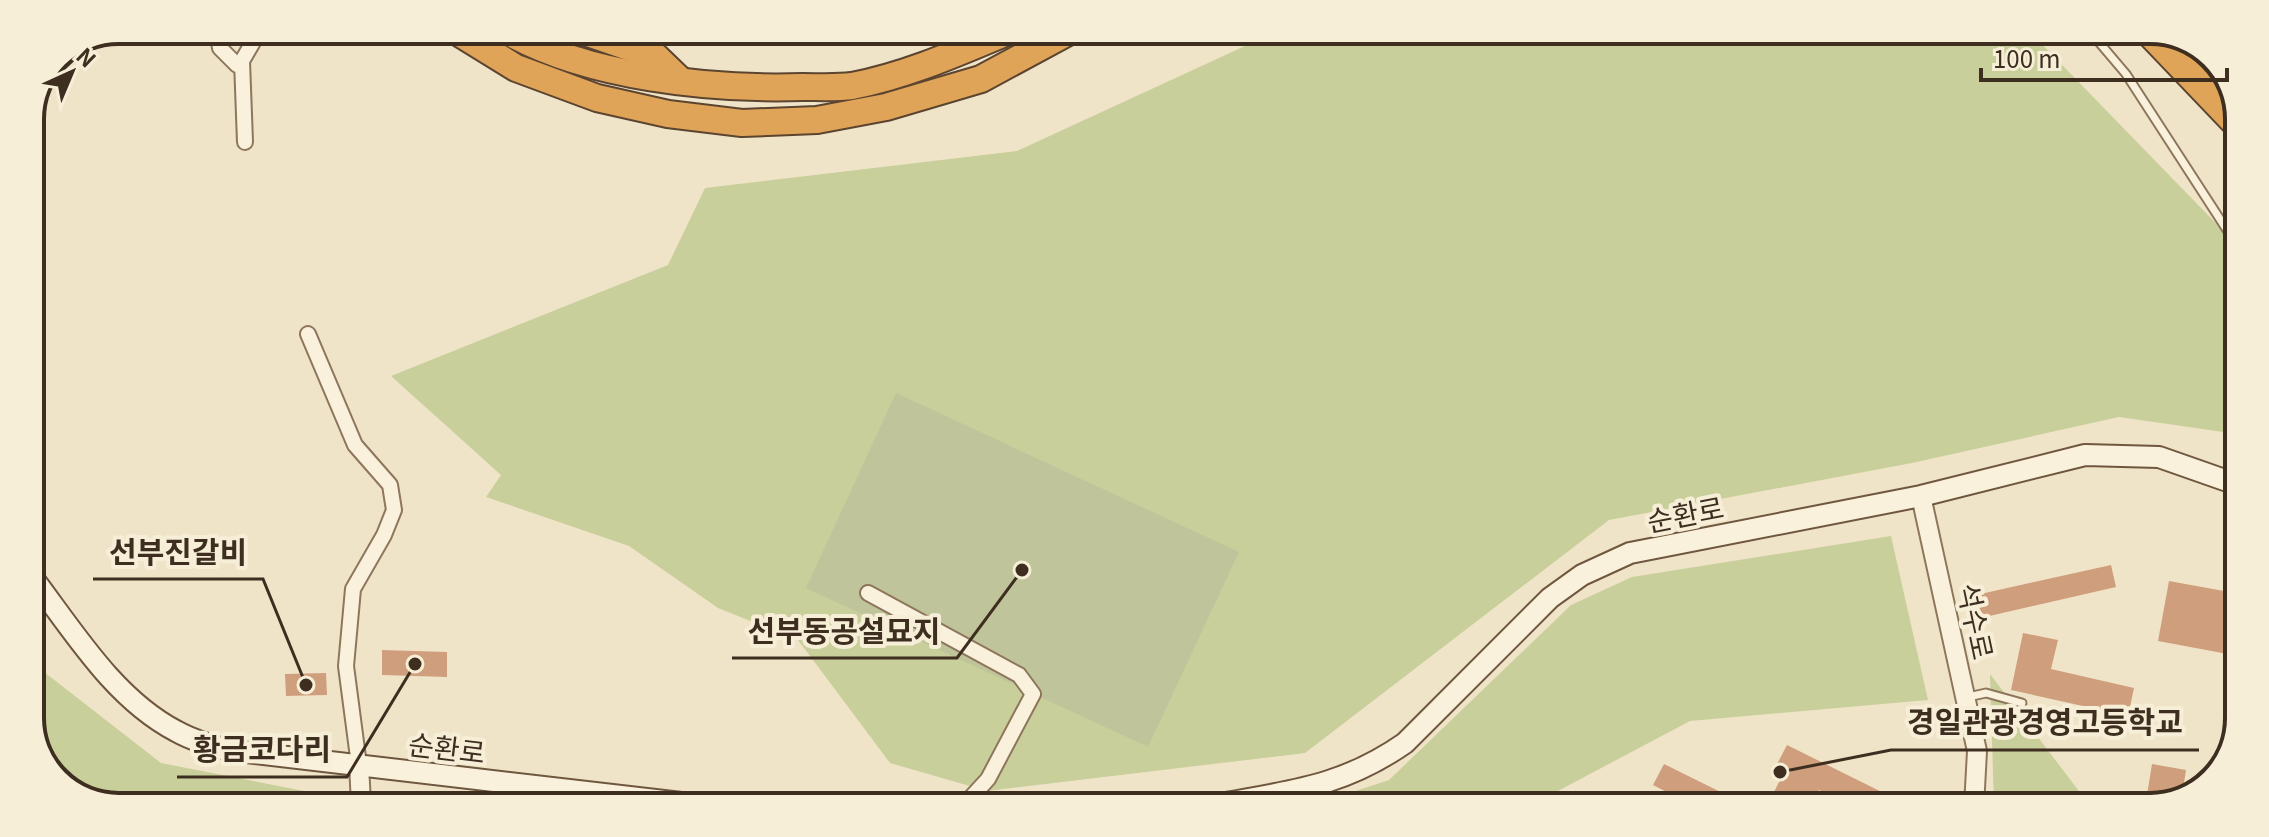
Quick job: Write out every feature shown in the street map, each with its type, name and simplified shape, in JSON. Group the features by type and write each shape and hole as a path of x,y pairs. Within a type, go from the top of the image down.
{"highway":[{"path":"477,44 516,68 597,98 668,114 742,123 817,120 886,107 981,79 1046,44"},
{"path":"531,44 601,66 681,81 752,89 850,86 941,60 979,44"},
{"path":"620,44 655,56 681,81"},
{"path":"2161,45 2225,112"}],"main road":[{"name":"순환로","path":"1277,793 1327,783 1384,758 1405,743 1550,598 1582,575 1630,553 1921,496 2085,455 2159,457 2225,480"},
{"name":"순환로","path":"44,592 115,682 174,731 228,750 597,793"}],"street":[{"path":"219,44 237,65"},
{"path":"245,142 242,61 252,44"},
{"path":"308,334 355,445 390,485 394,510 384,535 353,589 346,666 360,793"},
{"name":"석수로","path":"1921,496 1977,751 1975,793"},
{"path":"868,593 1019,675 1033,694 988,779 975,793"}],"lane":[{"path":"2100,44 2126,74 2225,227"},
{"path":"1965,697 1986,693 2022,703"}],"green space":[{"path":"1249,44 2042,44 2225,233 2225,432 2119,417 1912,463 1609,520 1305,753 987,791 890,763 798,640 718,608 629,546 486,497 501,475 391,376 668,265 705,188 1017,151"},
{"path":"896,393 1239,552 1148,747 806,588"},
{"path":"1891,536 1928,700 1690,721 1555,793 1349,793 1389,780 1571,605 1632,577"},
{"path":"44,672 161,763 315,793 119,793 86,785 73,778 59,764 50,747 44,723"},
{"path":"1990,674 2080,793 1994,793"}],"building":[{"path":"2111,565 2116,587 1972,620 1967,597"},
{"path":"2169,581 2225,591 2225,654 2158,641"},
{"path":"2023,633 2058,640 2051,669 2134,688 2128,716 2011,690"},
{"path":"382,650 447,652 447,677 382,675"},
{"path":"326,673 327,695 286,696 285,674"},
{"path":"1787,745 1884,793 1825,793 1819,790 1818,793 1774,793 1784,772 1775,768"},
{"path":"1664,764 1723,793 1669,793 1653,785"},
{"path":"2152,764 2186,770 2184,785 2147,793"}],"place":[{"name":"선부동공설묘지","path":"1022,570"},
{"name":"황금코다리","path":"415,664"},
{"name":"선부진갈비","path":"306,685"},
{"name":"경일관광경영고등학교","path":"1780,772"}]}
